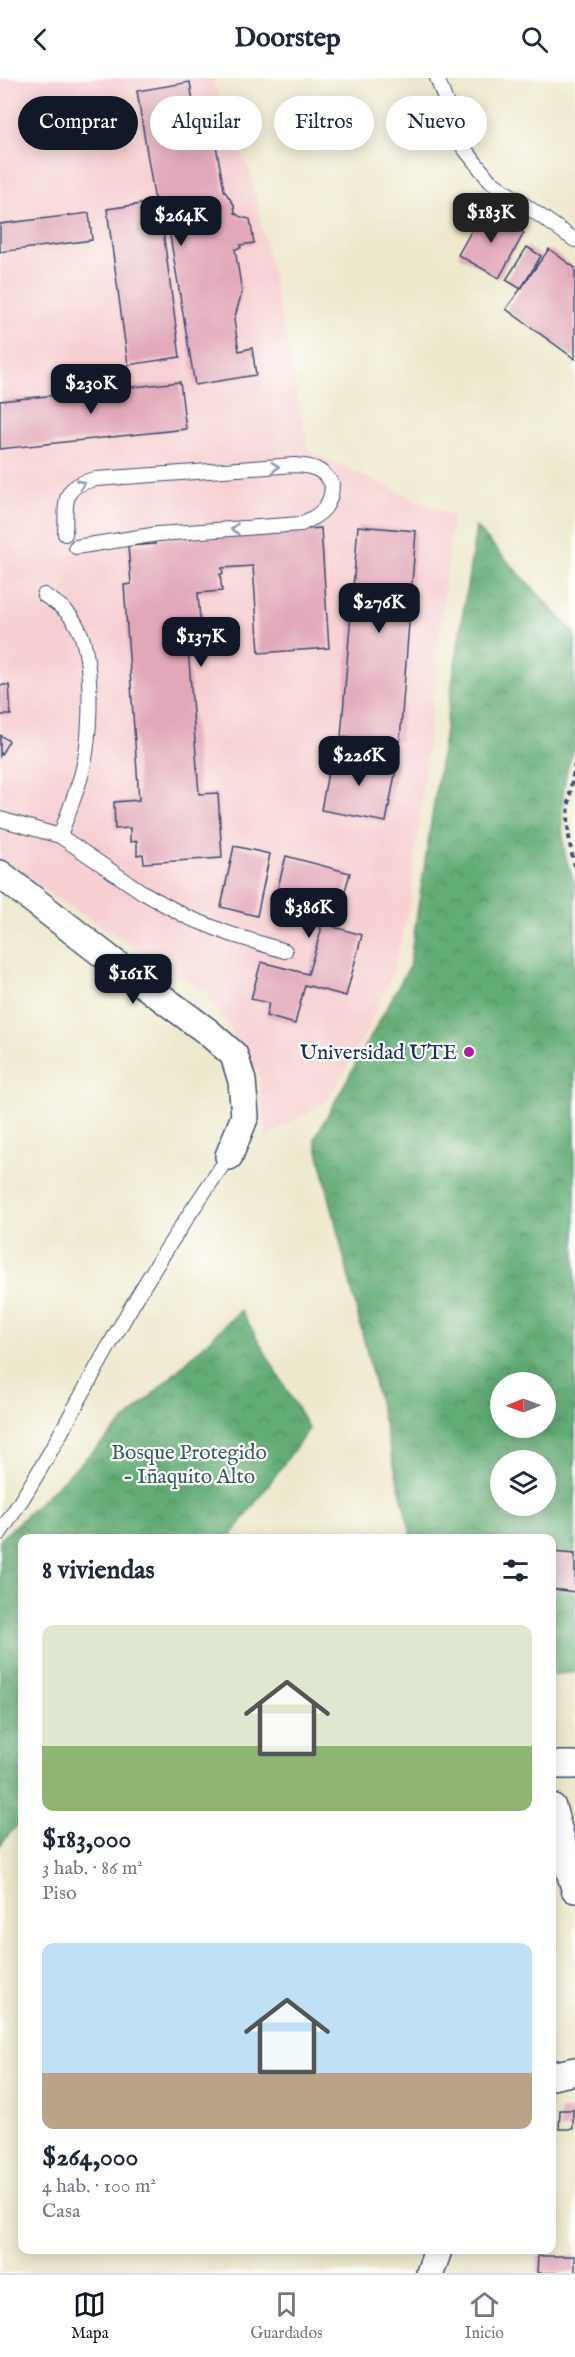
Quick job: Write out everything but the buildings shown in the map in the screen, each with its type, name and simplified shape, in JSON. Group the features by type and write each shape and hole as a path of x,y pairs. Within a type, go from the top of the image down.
{"street":[{"path":"0,874 208,1032 234,1055 242,1081 245,1116 229,1156"},
{"path":"556,1765 575,1765"},
{"path":"556,1821 575,1889"},
{"path":"556,2075 575,2071"},
{"path":"430,2273 437,2254"}],"lane":[{"path":"437,78 463,147 490,181 575,240"},
{"path":"65,534 66,498 71,488 80,482 96,478 295,465 320,470 332,484 328,505 317,517 302,524 158,534 76,547"},
{"path":"44,595 65,609 77,626 84,641 89,686 87,735 82,774 60,836"},
{"path":"0,819 60,836 142,892 187,917 285,951"},
{"path":"0,1533 25,1496 118,1330 177,1233 229,1156"}],"path":[{"path":"575,764 567,807 571,852 575,866"}],"shaded area":[{"path":"0,78 212,78 219,96 150,96 150,150 241,150 252,179 309,451 453,516 410,904 393,972 357,1051 325,1103 266,1137 258,1072 206,992 50,894 0,859"}],"green space":[{"name":"Universidad UTE","path":"476,527 575,634 575,748 564,785 562,829 565,854 575,885 575,1672 556,1674 556,1534 411,1534 315,1138 409,967"},
{"name":"Bosque Protegido - Iñaquito Alto","path":"241,1310 309,1429 233,1534 18,1534 18,1824 0,1845 0,1540"}],"place":[{"name":"Universidad UTE","path":"469,1052"}]}
